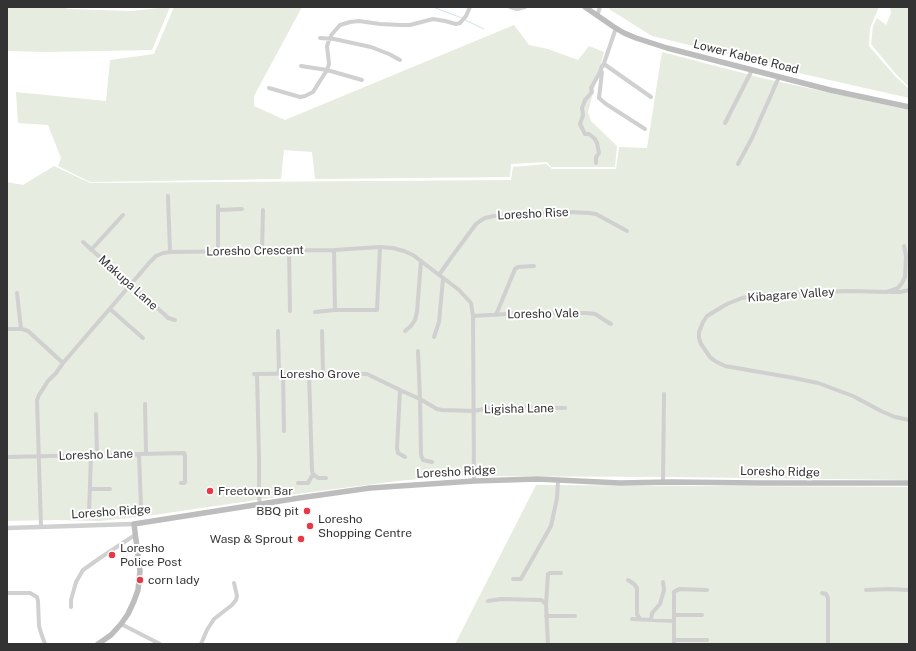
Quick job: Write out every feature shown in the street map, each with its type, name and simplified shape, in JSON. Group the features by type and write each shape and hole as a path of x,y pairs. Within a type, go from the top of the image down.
{"main road":[{"name":"Lower Kabete Road","path":"585,7 616,28 636,38 667,48 779,77 909,107"},
{"name":"Loresho Ridge","path":"134,524 370,488 474,481 537,479 558,481 620,482 830,484 909,483"},
{"path":"98,644 112,635 121,624 128,614 138,590 140,570 134,524"}],"street":[{"path":"269,88 300,97 313,92 327,70 329,64 327,46 332,34 340,25 350,22 365,22 401,26 433,20 456,24 460,23 466,16 470,7"},
{"path":"510,7 517,10 526,7"},
{"path":"597,16 600,7"},
{"path":"616,28 604,64 599,98 645,129"},
{"path":"320,38 371,47 400,60"},
{"path":"604,64 651,97"},
{"path":"596,163 596,157 599,153 597,143 589,134 585,134 580,124 583,115 582,108 585,100 592,92 592,87 604,64"},
{"path":"301,66 327,70 362,80"},
{"path":"725,122 752,70"},
{"path":"738,164 752,138 779,77"},
{"path":"168,196 170,252"},
{"path":"218,251 218,208 242,210"},
{"path":"262,250 263,210"},
{"name":"Loresho Rise","path":"439,276 476,224 486,218 494,216 570,212 589,213 596,214 627,231"},
{"path":"91,250 123,215"},
{"name":"Makupa Lane","path":"82,242 168,318 175,320"},
{"path":"887,292 898,288 904,280 906,269 904,246"},
{"path":"315,312 335,310 377,310 380,248"},
{"name":"Loresho Crescent","path":"41,527 37,400 41,391 154,258 163,253 170,252 393,248 413,255 421,261 459,290 471,303 473,316 474,481"},
{"path":"289,250 290,311"},
{"path":"334,250 335,310"},
{"path":"405,331 415,320 417,312 421,261"},
{"path":"496,315 515,269 518,267 534,266"},
{"path":"434,337 440,322 444,279"},
{"path":"887,292 909,290"},
{"name":"Kibagare Valley","path":"887,292 849,291 750,296 726,304 707,316 699,332 699,338 701,344 710,357 725,366 818,383 852,396 895,417 909,420"},
{"path":"17,293 21,329"},
{"path":"110,309 143,338"},
{"name":"Loresho Vale","path":"473,316 524,313 592,313 611,324"},
{"path":"7,328 28,331 64,363"},
{"path":"278,331 284,431"},
{"path":"322,331 323,373"},
{"path":"418,351 421,455 423,460 432,462"},
{"name":"Loresho Grove","path":"260,504 256,374 367,374 420,399 437,409 474,411"},
{"path":"309,374 312,471 318,478 326,478"},
{"path":"400,390 397,448 398,453 405,457"},
{"path":"663,482 664,394"},
{"path":"145,404 146,453"},
{"name":"Ligisha Lane","path":"474,411 503,407 565,408"},
{"path":"96,414 97,454"},
{"name":"Loresho Lane","path":"7,457 184,453 186,457 185,482 181,483"},
{"path":"139,454 141,507"},
{"path":"89,513 91,455"},
{"path":"298,483 308,483 313,474"},
{"path":"513,579 522,577 551,526 557,498 558,481"},
{"path":"90,488 110,489"},
{"name":"Loresho Ridge","path":"7,528 134,524"},
{"path":"71,607 71,600 76,582 83,570 135,535"},
{"path":"548,644 546,605 548,574 561,573"},
{"path":"628,580 637,588 637,614 640,619"},
{"path":"200,644 214,619 224,612 236,600 237,596 234,582"},
{"path":"651,620 652,613 660,604 664,590 663,582"},
{"path":"707,640 674,642 674,593 675,590 680,589 708,590"},
{"path":"866,590 909,590"},
{"path":"7,593 30,593 37,597 40,633 46,644"},
{"path":"822,594 826,594 828,598 828,644"},
{"path":"488,601 500,599 537,600 543,601 546,605"},
{"path":"674,615 702,615"},
{"path":"546,616 576,616"},
{"path":"632,619 674,621"},
{"path":"121,624 160,644"}],"shaded area":[{"path":"7,7 61,7 69,9 131,11 170,7 152,50 44,52 7,51"},
{"path":"174,7 302,7 254,96 254,106 285,120 514,25 529,45 548,49 578,60 589,46 604,52 588,112 591,121 617,146 615,167 551,167 547,162 511,164 510,177 315,179 312,152 284,150 281,179 90,182 58,166 61,158 48,125 18,123 16,92 106,101 110,60 154,54"},
{"path":"610,7 879,7 870,28 869,46 895,76 909,89 909,98 781,69 652,36 609,9"},
{"path":"890,7 909,7 909,87 895,73 871,44 873,26 877,18 886,25 891,13"},
{"path":"662,52 762,78 909,110 909,480 457,476 397,481 154,515 100,521 7,521 7,182 23,185 54,166 90,183 511,180 513,167 546,164 552,169 616,169 619,147 647,148"},
{"path":"536,485 909,487 909,644 455,644"}],"waterway":[{"path":"433,7 462,18"},
{"path":"465,20 484,29"}],"place":[{"name":"Freetown Bar","path":"210,491"},
{"name":"BBQ pit","path":"307,511"},
{"name":"Loresho Shopping Centre","path":"310,526"},
{"name":"Wasp & Sprout","path":"301,539"},
{"name":"Loresho Police Post","path":"112,555"},
{"name":"corn lady","path":"140,580"}]}
